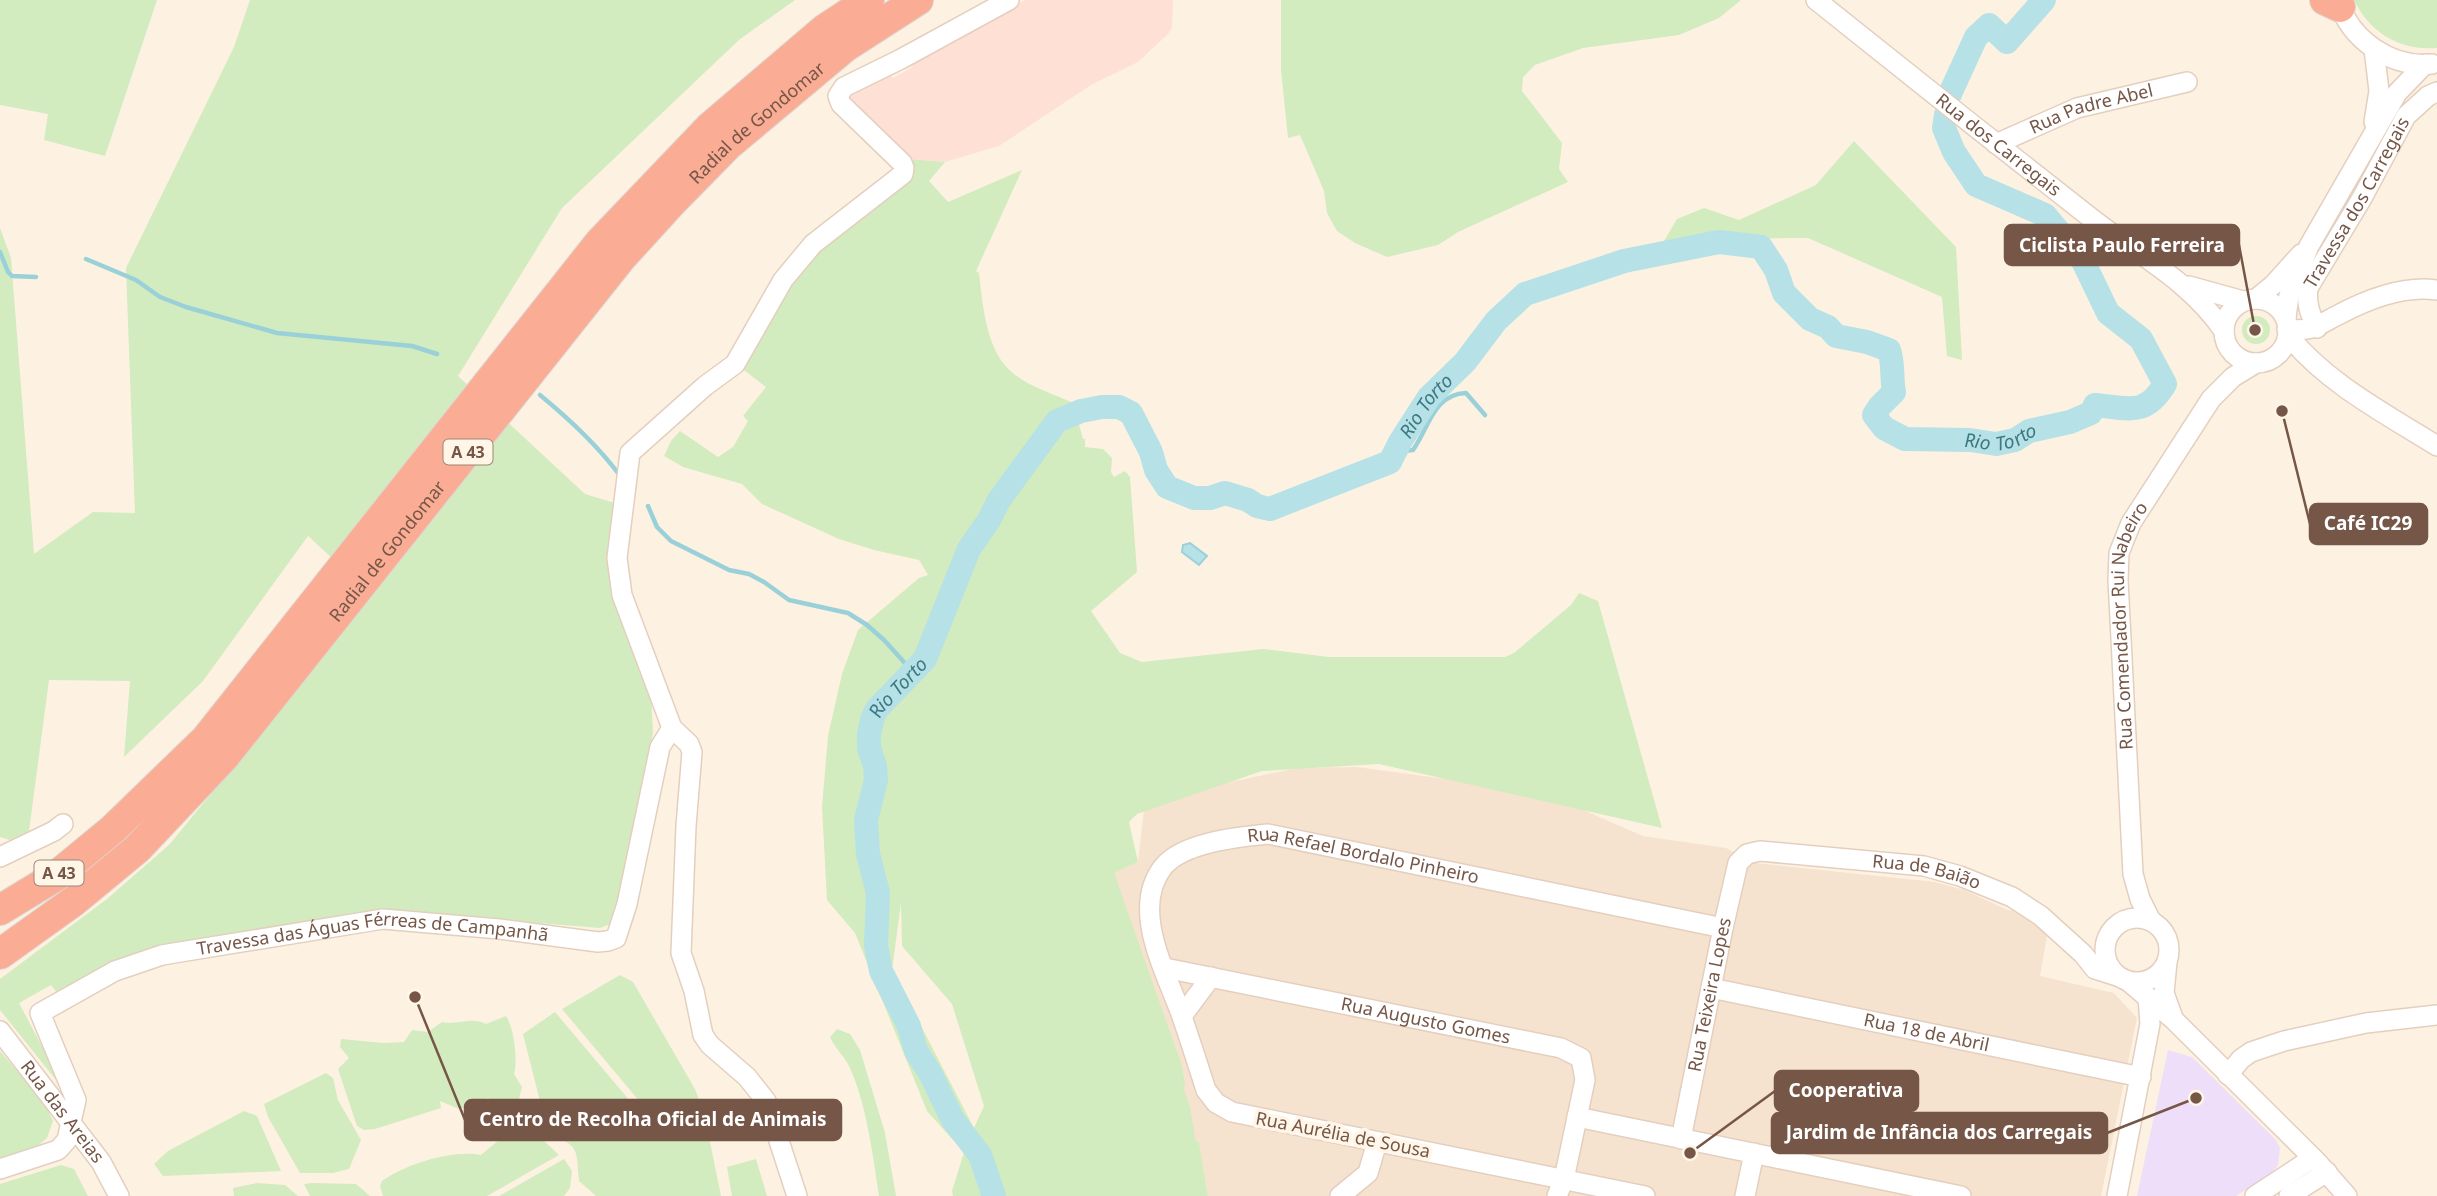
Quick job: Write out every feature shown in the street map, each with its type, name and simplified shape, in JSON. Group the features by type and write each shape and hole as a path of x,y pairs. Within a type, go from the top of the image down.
{"highway":[{"name":"Radial de Gondomar","path":"0,954 74,901 137,849 225,757 305,637 709,128 825,29 869,0"},
{"name":"Radial de Gondomar","path":"611,250 673,201 728,145 845,47 918,0"},
{"name":"Radial de Gondomar","path":"0,910 56,876 122,820 206,739 305,637"}],"street":[{"path":"797,1196 766,1101 747,1077 710,1045 700,1024 694,991 681,953 692,752 689,744 672,728 622,595 617,558 630,453 705,386 735,364 783,280 813,244 903,174 902,163 841,104 838,96 844,87 1009,0"},
{"name":"Rua dos Carregais","path":"1816,0 2097,223 2184,285 2208,308 2225,337"},
{"path":"2334,2 2354,30 2374,49 2406,62 2431,64"},
{"path":"2373,130 2379,91 2374,49"},
{"path":"2262,362 2279,354 2287,327 2289,295 2309,246 2373,130 2396,93 2431,64"},
{"name":"Rua Padre Abel","path":"1996,144 2077,108 2187,82"},
{"name":"Travessa dos Carregais","path":"2318,328 2309,311 2308,288 2362,198 2406,116 2428,96 2437,92"},
{"path":"2309,246 2273,285 2233,308 2226,319 2225,337 2233,354 2244,361 2298,365 2329,376"},
{"name":"Rua dos Carregais","path":"2184,285 2217,296 2250,300"},
{"path":"2287,327 2304,331 2318,328 2336,315 2374,298 2423,288 2437,289"},
{"path":"2250,300 2268,301 2279,308 2303,354 2329,376 2437,446"},
{"name":"Rua Comendador Rui Nabeiro","path":"2211,399 2222,370 2225,337"},
{"name":"Rua Comendador Rui Nabeiro","path":"2151,921 2140,899 2133,874 2119,553 2131,523 2211,399 2232,377 2262,362"},
{"name":"Travessa das Águas Férreas de Campanhã","path":"71,1122 76,1100 40,1013 115,971 150,959 383,919 499,929 598,942 608,942 616,938 627,904 660,747 672,728"},
{"path":"0,858 63,824"},
{"name":"Rua Refael Bordalo Pinheiro","path":"1182,1016 1155,942 1150,903 1154,884 1164,866 1184,852 1230,838 1268,834 1723,928"},
{"name":"Rua de Baião","path":"1748,854 1760,851 1924,866 1960,876 2012,897 2041,916 2083,954 2095,969 2123,979"},
{"name":"Rua Teixeira Lopes","path":"1681,1139 1738,863 1748,854"},
{"name":"Rua Comendador Rui Nabeiro","path":"2118,924 2128,902 2133,874"},
{"path":"2173,1019 2164,993 2169,950 2161,928 2140,918 2128,919 2118,924 2105,944 2105,956 2110,967 2173,1019 2320,1165 2347,1196"},
{"path":"2083,954 2105,956"},
{"path":"2123,979 2140,982 2151,979 2161,972 2167,962"},
{"name":"Rua Augusto Gomes","path":"1164,968 1561,1048 1581,1058 1585,1080 1577,1117"},
{"path":"1182,1016 1210,977"},
{"name":"Rua 18 de Abril","path":"1712,988 2141,1077"},
{"path":"2117,1196 2150,1024 2148,997"},
{"path":"2228,1074 2251,1052 2284,1041 2366,1023 2437,1015"},
{"name":"Rua Aurélia de Sousa","path":"1182,1016 1206,1090 1216,1103 1232,1112 1377,1142 1560,1188 1645,1196"},
{"name":"Rua das Areias","path":"0,1031 101,1162 119,1196"},
{"path":"1560,1188 1577,1117 1961,1196"},
{"path":"0,1169 58,1150 66,1140 71,1122"},
{"path":"1340,1196 1368,1173 1377,1142"},
{"path":"1745,1196 1754,1153"},
{"path":"2255,1196 2320,1165"},
{"path":"2289,1196 2320,1165"}],"shaded area":[{"path":"1025,0 1173,0 1172,28 1138,62 1091,85 999,146 945,162 907,159 848,98 851,88 887,71 893,78 911,68 920,56"},
{"path":"1357,767 1542,792 1643,836 1726,848 1755,863 1935,882 1964,890 2008,910 2020,911 2047,936 2040,976 2114,993 2137,1018 2101,1196 1208,1196 1199,1143 1188,1144 1113,873 1138,862 1145,800 1297,768"},
{"path":"2168,1050 2192,1057 2276,1140 2280,1148 2278,1165 2272,1173 2236,1196 2137,1196"}],"green space":[{"path":"0,0 157,0 105,156 44,140 48,114 0,105"},
{"path":"250,0 795,0 740,39 562,208 458,376 585,494 615,503 615,597 651,694 653,733 625,889 613,923 600,928 380,910 202,940 58,994 51,985 19,1003 62,1084 60,1085 0,1010 0,979 107,899 170,844 372,595 308,536 203,681 124,757 130,681 49,680 29,831 10,840 0,837 0,228 11,258 34,554 93,512 135,513 126,268 234,47"},
{"path":"1281,0 1741,0 1719,18 1679,35 1583,48 1535,65 1523,77 1522,91 1562,143 1559,169 1568,182 1458,232 1438,245 1387,257 1355,243 1337,231 1327,213 1324,191 1300,135 1288,138 1281,70"},
{"path":"2354,0 2437,0 2437,48 2411,46 2388,38 2369,22"},
{"path":"1854,141 1956,247 1962,360 1947,356 1942,297 1808,238 1715,239 1661,246 1677,219 1704,208 1739,220 1816,185"},
{"path":"907,159 945,162 929,181 948,202 1022,170 976,271 979,273 984,314 997,354 1005,365 1027,383 1073,403 1085,439 1085,447 1103,449 1112,458 1111,472 1114,477 1125,471 1130,477 1137,572 1091,611 1120,653 1142,662 1263,649 1329,657 1505,657 1514,653 1571,605 1579,593 1598,601 1662,828 1379,764 1262,771 1137,814 1129,822 1138,862 1114,873 1182,1066 1183,1087 1196,1142 1199,1142 1208,1196 953,1196 952,1191 966,1146 962,1150 927,1111 855,933 827,900 822,807 828,736 842,674 858,630 919,578 928,575 919,560 839,539 762,504 742,484 683,467 664,456 671,441 680,431 718,457 733,447 748,421 743,416 766,387 740,367 804,263","holes":["901,903 902,946 952,1004 984,1106 974,1128 892,970"]},
{"path":"2256,316 2266,320 2270,330 2266,340 2256,344 2246,340 2242,330 2246,320"},
{"path":"620,975 633,982 695,1089 701,1105 700,1116 651,1115 562,1009"},
{"path":"555,1012 641,1114 542,1109 523,1034"},
{"path":"506,1016 514,1044 514,1074 522,1087 518,1103 529,1113 531,1119 512,1121 501,1105 488,1098 459,1109 440,1101 441,1108 375,1129 364,1130 357,1126 338,1069 349,1058 340,1047 341,1039 404,1042 412,1030 428,1032 442,1022 475,1021 486,1024"},
{"path":"837,1029 850,1034 860,1050 885,1133 896,1196 879,1196 860,1094 848,1064 830,1037"},
{"path":"0,1051 45,1104 53,1121 47,1138 34,1149 0,1160"},
{"path":"326,1073 333,1078 338,1100 361,1140 349,1169 333,1173 300,1173 268,1117 264,1104"},
{"path":"244,1111 257,1116 281,1171 163,1176 154,1164 168,1151"},
{"path":"580,1117 606,1131 650,1128 695,1129 705,1132 710,1142 721,1196 596,1196 579,1181 576,1155 571,1145 548,1134 543,1125 557,1119"},
{"path":"525,1134 544,1141 559,1155 487,1196 383,1196 380,1186 382,1181 403,1169 444,1156 481,1155 505,1135"},
{"path":"564,1159 572,1171 570,1188 564,1196 499,1196"},
{"path":"756,1159 767,1196 732,1196 727,1167"},
{"path":"61,1165 74,1169 88,1196 0,1196 0,1184"},
{"path":"257,1183 285,1185 298,1196 234,1196 233,1188"},
{"path":"304,1184 356,1184 370,1196 310,1196"}],"water":[{"path":"1190,543 1207,556 1199,565 1182,552 1183,545"}],"waterway":[{"name":"Rio Torto","path":"1949,96 1976,37 1989,25 2007,42 2044,0"},
{"name":"Rio Torto","path":"994,1196 980,1155 953,1120 916,1051 909,1026 881,971 876,946 878,893 868,854 866,820 876,780 869,748 869,734 877,709 925,659 969,549 999,500 1057,421 1081,411 1119,407 1131,413 1151,452 1156,470 1167,487 1194,498 1210,498 1225,493 1270,509 1390,462 1429,397 1465,362 1496,321 1525,294 1624,261 1719,242 1761,247 1776,270 1784,293 1810,319 1828,327 1836,336 1867,342 1889,350 1894,392 1874,415 1884,428 1905,439 1970,440 1996,444 2015,440 2029,431 2070,422 2091,413 2095,405 2135,408 2150,402 2165,384 2141,339 2108,313 2083,261 2045,215 1976,185 1954,152 1944,128 1946,115"},
{"path":"0,252 12,276 36,277"},
{"path":"86,259 136,280 160,297 277,333 412,346 437,354"},
{"path":"1397,448 1403,451 1413,450 1439,405 1455,395 1466,393 1485,415"},
{"path":"540,395 581,432 618,473"},
{"path":"648,506 657,527 671,541 729,570 749,574 789,600 848,613 884,640 913,672"}],"place":[{"name":"Ciclista Paulo Ferreira","path":"2255,330"},
{"name":"Café IC29","path":"2282,411"},
{"name":"Centro de Recolha Oficial de Animais","path":"415,997"},
{"name":"Jardim de Infância dos Carregais","path":"2196,1098"},
{"name":"Cooperativa","path":"1690,1153"}]}
